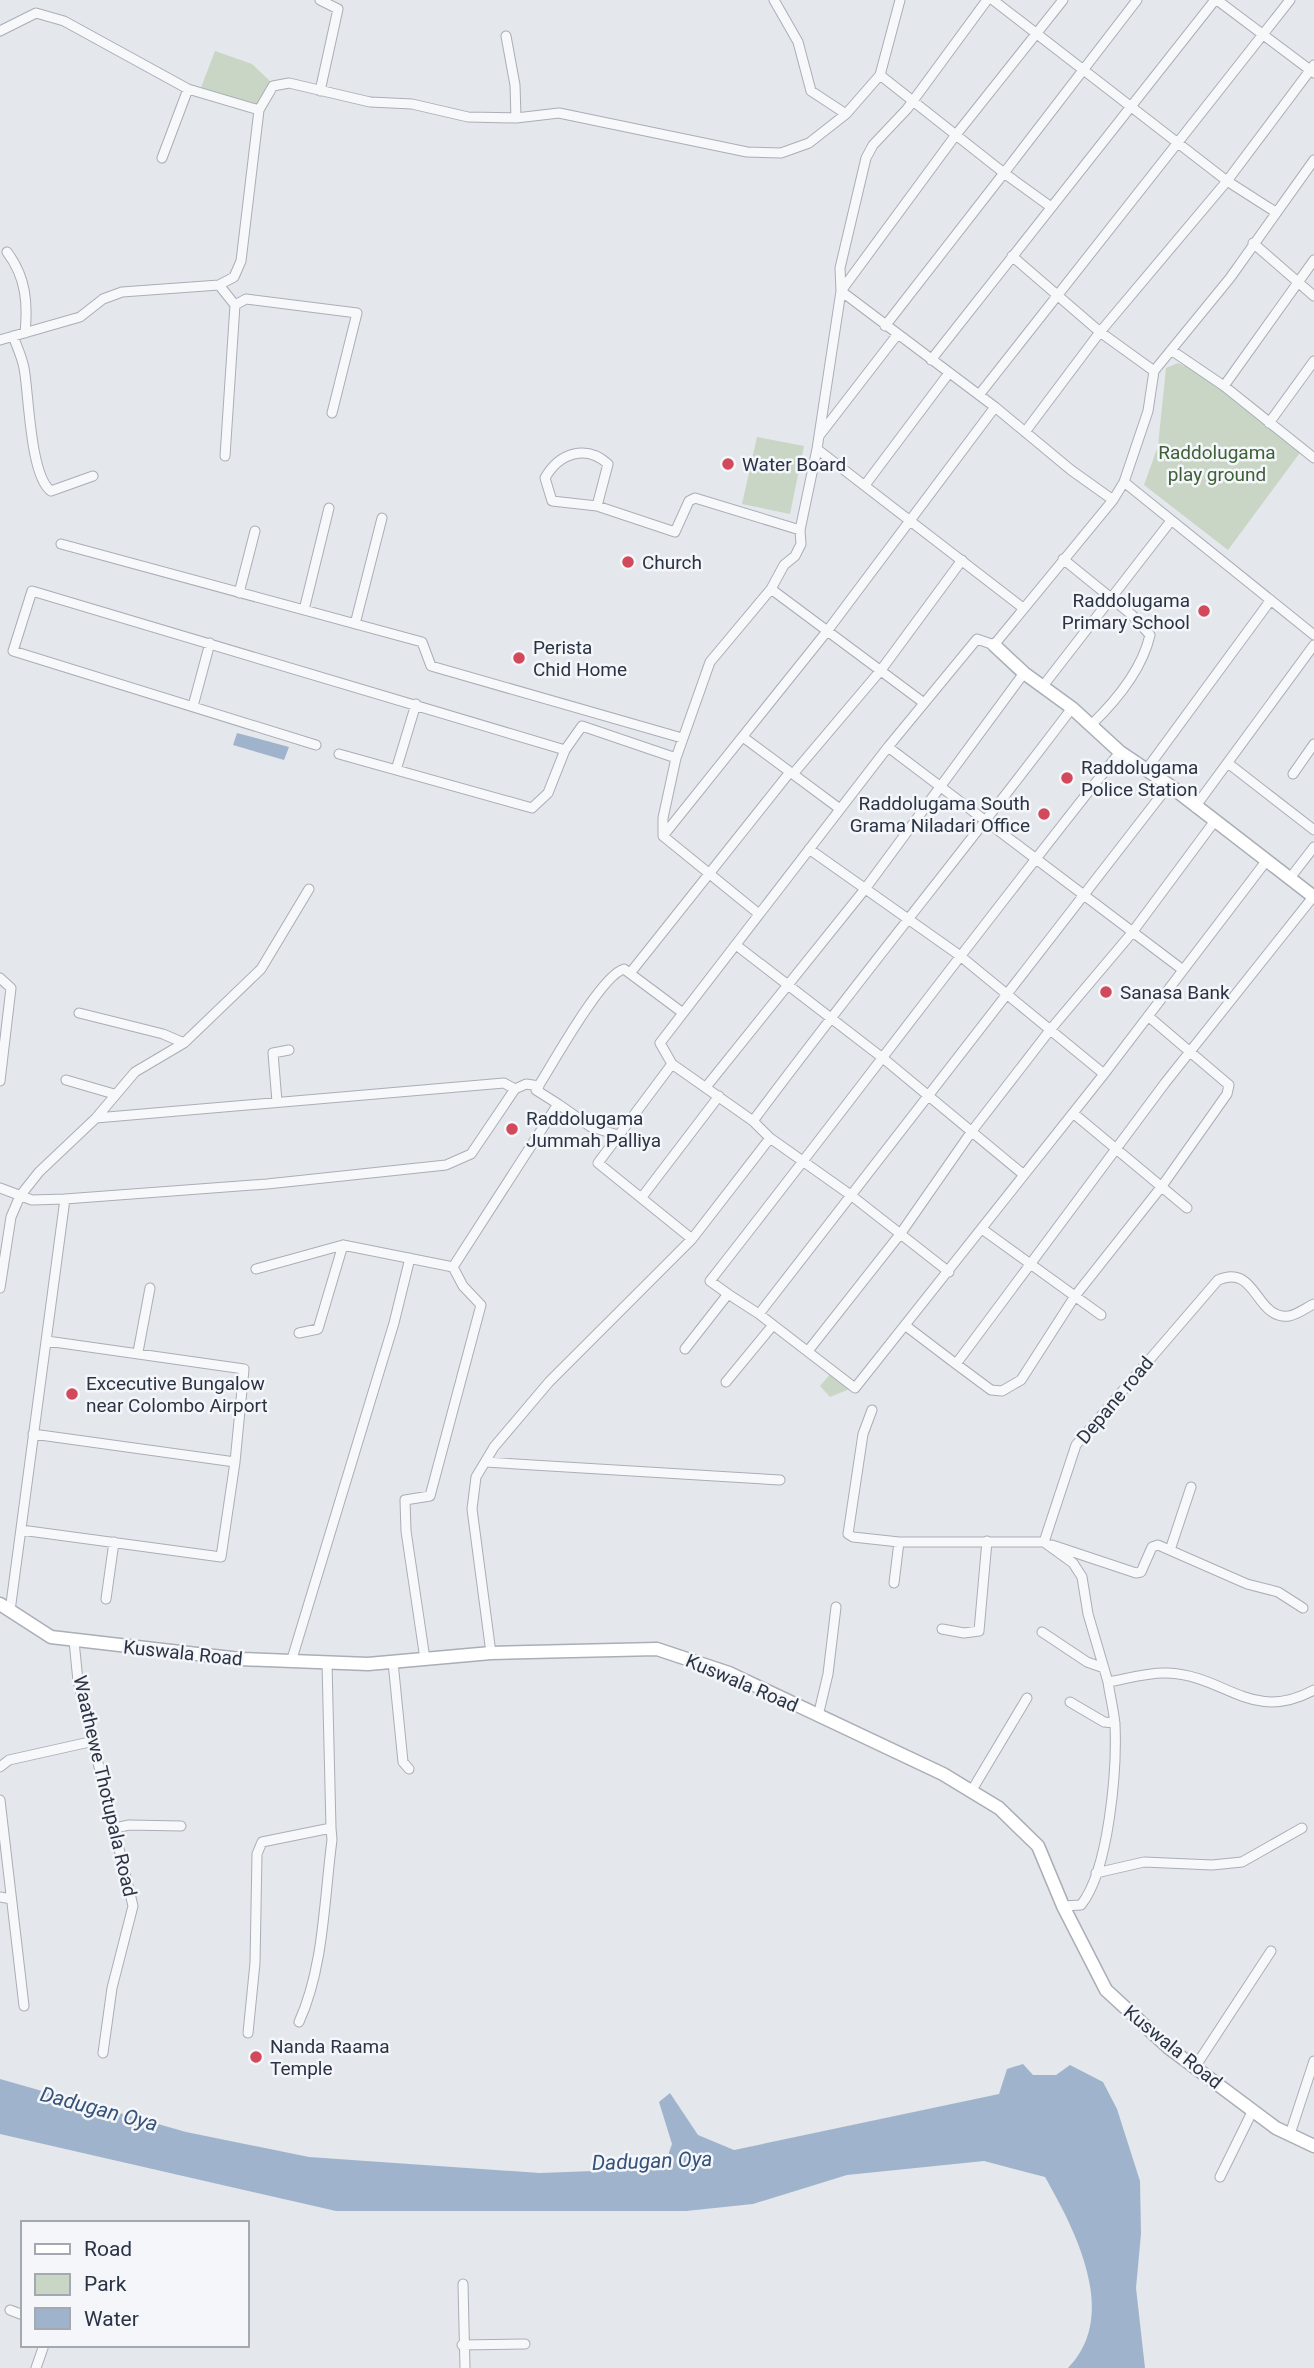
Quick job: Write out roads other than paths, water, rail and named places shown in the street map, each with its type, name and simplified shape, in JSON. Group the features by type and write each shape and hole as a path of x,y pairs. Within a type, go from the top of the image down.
{"street":[{"path":"320,0 338,9 320,91"},
{"path":"774,0 798,42 811,91 846,114"},
{"path":"0,340 80,317 103,299 122,292 219,285 234,277 241,261 259,110 273,86 289,83 370,102 412,104 468,117 516,118 559,113 747,152 781,153 809,143 846,114 880,75 900,0"},
{"path":"663,836 663,818 676,758 710,662 771,589 784,565 795,556 800,544 800,530 817,444 841,291 840,268 866,158 873,145 912,101 987,0"},
{"path":"993,0 1227,181 1274,211"},
{"path":"841,291 955,136 1063,0"},
{"path":"885,326 1137,0"},
{"path":"931,360 1216,0 1313,69 1227,181 1100,332 1026,432"},
{"path":"979,395 1290,0"},
{"path":"0,31 36,13 64,20 188,89 259,110"},
{"path":"506,36 515,85 516,118"},
{"path":"880,75 955,136 1051,207"},
{"path":"162,158 188,89"},
{"path":"994,645 1113,500 1124,482 1149,411 1154,371 1230,278 1274,211 1314,160"},
{"path":"1253,243 1314,296"},
{"path":"7,252 17,265 27,295 25,333"},
{"path":"1012,256 1100,332 1154,371"},
{"path":"1224,386 1314,260"},
{"path":"219,285 235,304 225,456"},
{"path":"841,291 1113,500"},
{"path":"235,304 246,299 357,313 332,413"},
{"path":"817,444 897,335"},
{"path":"13,336 23,366 37,466 47,489 51,491 93,476"},
{"path":"1171,350 1224,386 1314,457"},
{"path":"1269,423 1314,361"},
{"path":"865,485 949,373"},
{"path":"663,836 828,630 995,407"},
{"path":"817,444 911,522 1023,608"},
{"path":"597,506 608,464 598,455 579,451 552,465 545,478 552,501 597,506 675,531 689,501 695,499 800,530"},
{"path":"1124,482 1170,522 1239,572 1270,601 1314,635"},
{"path":"303,610 328,508"},
{"path":"355,624 382,518"},
{"path":"1043,686 1112,601 1170,522"},
{"path":"239,593 255,531"},
{"path":"61,544 422,642 431,666 682,738"},
{"path":"1063,559 1132,615 1150,635 1145,656 1112,705 1091,725"},
{"path":"631,972 791,773 881,670 962,560"},
{"path":"771,589 924,703"},
{"path":"316,745 13,651 32,591 565,750"},
{"path":"1146,771 1270,601"},
{"path":"949,1272 852,1196 770,1138 753,1121 672,1064 660,1043 888,747 977,639 994,645 1024,673 1072,708 1120,752 1169,785 1213,822 1314,897 1142,1114 956,1364"},
{"path":"193,706 210,643"},
{"path":"1195,807 1313,649"},
{"path":"706,1087 865,889 898,840 1024,673"},
{"path":"396,770 416,704"},
{"path":"753,1121 1072,708"},
{"path":"339,754 532,808 548,793 565,750 582,726 676,758"},
{"path":"743,737 840,809"},
{"path":"1293,774 1314,744"},
{"path":"888,747 1183,970"},
{"path":"1120,752 959,955 884,1059 710,1281 759,1314 856,1388 1104,1074 1267,860"},
{"path":"1229,764 1314,830"},
{"path":"759,1314 930,1097 1169,785"},
{"path":"808,1351 901,1233 972,1131 1050,1030 1131,933 1213,822"},
{"path":"663,836 759,914"},
{"path":"1290,878 1314,847"},
{"path":"809,849 959,955 1104,1074"},
{"path":"0,1288 11,1217 20,1196 39,1172 96,1118 135,1072 184,1044 261,969 309,889"},
{"path":"736,945 884,1059 1024,1175"},
{"path":"618,1135 591,1128 536,1090 602,988 618,971 631,972 683,1013"},
{"path":"0,978 11,988 0,1080"},
{"path":"79,1013 163,1034 184,1044"},
{"path":"905,1326 991,1390 1002,1391 1021,1380 1075,1296 1162,1186 1227,1094 1229,1085 1148,1016"},
{"path":"277,1102 274,1053 289,1050"},
{"path":"672,1064 598,1163 692,1239"},
{"path":"66,1080 114,1094"},
{"path":"96,1118 504,1083 516,1089"},
{"path":"0,1188 32,1200 65,1199 267,1184 446,1165 471,1154 516,1089 526,1084 539,1086"},
{"path":"642,1197 719,1096"},
{"path":"453,1267 558,1104"},
{"path":"1073,1113 1187,1208"},
{"path":"491,1653 472,1509 476,1477 494,1447 550,1382 692,1239 770,1138"},
{"path":"5,1607 21,1530 65,1199"},
{"path":"982,1229 1101,1315"},
{"path":"256,1269 343,1245 453,1267"},
{"path":"299,1333 318,1329 343,1245"},
{"path":"290,1662 390,1336 410,1258"},
{"path":"425,1659 406,1531 405,1500 430,1496 481,1306 463,1286 453,1267"},
{"name":"Depane road","path":"1044,1542 1076,1445 1218,1280 1228,1275 1244,1279 1271,1312 1289,1316 1314,1304"},
{"path":"138,1352 150,1288"},
{"path":"685,1349 728,1294"},
{"path":"726,1382 773,1325"},
{"path":"21,1530 221,1557 244,1369 47,1341"},
{"path":"872,1410 863,1434 848,1534 853,1538 899,1542 1044,1542 1136,1573 1141,1572 1152,1547 1170,1550 1247,1584 1278,1592 1303,1608"},
{"path":"33,1434 234,1462"},
{"path":"485,1462 780,1480"},
{"path":"1170,1550 1191,1487"},
{"path":"942,1629 964,1633 979,1631 986,1541"},
{"path":"106,1599 114,1542"},
{"path":"894,1583 899,1542"},
{"path":"1044,1542 1073,1563 1082,1577 1087,1614 1108,1682 1115,1723 1110,1815 1091,1892 1081,1905 1063,1906"},
{"name":"Kuswala Road","path":"5,1607 51,1637 290,1662 393,1662 491,1653 657,1649 729,1673 972,1790 999,1808 1038,1846 1063,1906 1106,1990 1141,2024 1195,2067 1253,2110 1314,2146"},
{"path":"818,1716 828,1674 836,1607"},
{"path":"1042,1632 1087,1662 1104,1668"},
{"name":"Waathewe Thotupala Road","path":"74,1641 78,1681 94,1741 102,1791 115,1828 133,1906 130,1930 112,1987 103,2053"},
{"path":"393,1662 403,1762 409,1769"},
{"path":"299,2022 309,1998 316,1967 332,1840 327,1663"},
{"path":"1108,1682 1167,1672 1204,1679 1245,1699 1277,1703 1314,1690"},
{"path":"972,1790 1027,1698"},
{"path":"1070,1702 1104,1722 1115,1723"},
{"path":"0,1767 9,1760 94,1741"},
{"path":"0,1800 24,2006"},
{"path":"115,1828 129,1825 181,1826"},
{"path":"248,2033 255,1963 257,1854 262,1842 331,1828"},
{"path":"1096,1873 1144,1861 1212,1865 1242,1863 1302,1828"},
{"path":"0,1897 12,1899"},
{"path":"1195,2067 1271,1951"},
{"path":"1290,2134 1314,2061"},
{"path":"1220,2177 1253,2110"},
{"path":"463,2284 462,2345 465,2368"},
{"path":"10,2310 21,2314"},
{"path":"462,2345 525,2344"},
{"path":"36,2368 43,2347"}],"water":[{"path":"237,733 289,747 284,760 233,745"},
{"name":"Dadugan Oya","path":"1023,2064 1033,2075 1056,2075 1070,2065 1103,2082 1117,2109 1140,2181 1141,2234 1136,2288 1145,2368 1068,2368 1083,2347 1091,2323 1087,2272 1069,2222 1045,2177 984,2161 847,2175 753,2204 686,2211 336,2211 0,2134 0,2079 186,2132 309,2157 540,2173 620,2170 666,2161 672,2144 659,2102 670,2093 698,2135 734,2150 999,2094 1007,2069"}],"place":[{"name":"Water Board","path":"728,464"},
{"name":"Church","path":"628,562"},
{"name":"Raddolugama Primary School","path":"1204,611"},
{"name":"Perista Chid Home","path":"519,658"},
{"name":"Raddolugama Police Station","path":"1067,778"},
{"name":"Raddolugama South Grama Niladari Office","path":"1044,814"},
{"name":"Sanasa Bank","path":"1106,992"},
{"name":"Raddolugama Jummah Palliya","path":"512,1129"},
{"name":"Excecutive Bungalow near Colombo Airport","path":"72,1394"},
{"name":"Nanda Raama Temple","path":"256,2057"}],"park label":[{"name":"Raddolugama play ground","path":"1217,463"}]}
